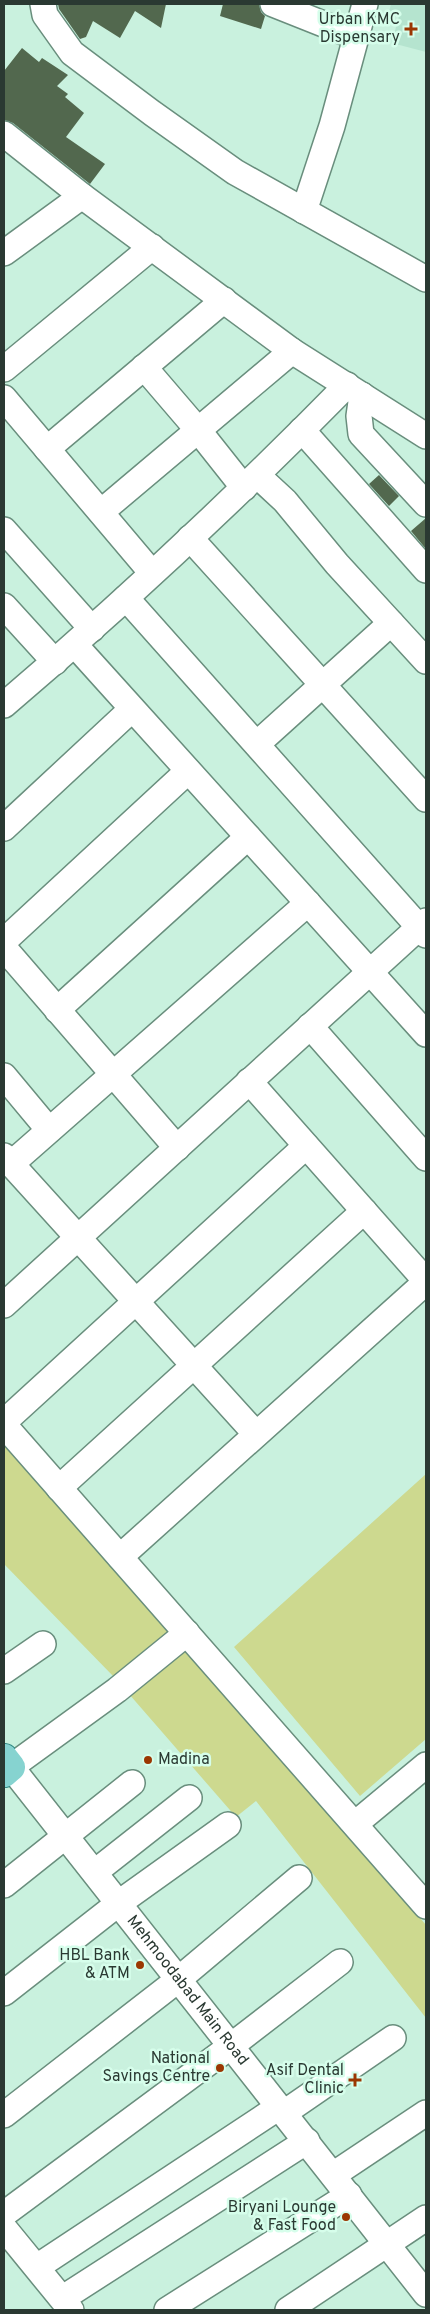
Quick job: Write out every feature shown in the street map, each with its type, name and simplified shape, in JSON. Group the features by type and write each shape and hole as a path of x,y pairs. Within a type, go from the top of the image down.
{"street":[{"path":"43,4 45,14 72,54 234,172 426,279"},
{"path":"273,4 356,37"},
{"path":"304,211 332,126 365,4"},
{"path":"6,140 292,350 426,436"},
{"path":"4,253 82,196"},
{"path":"4,369 152,247"},
{"path":"47,449 224,300"},
{"path":"101,512 292,350"},
{"path":"144,367 198,430 251,482 285,502 337,564 426,661"},
{"path":"4,705 84,637 251,482 302,430 354,390"},
{"path":"354,390 361,434 426,504"},
{"path":"4,398 152,573"},
{"path":"302,430 426,570"},
{"path":"4,530 84,637 132,709 426,1034"},
{"path":"190,538 426,799"},
{"path":"4,1305 370,971 424,927 126,598"},
{"path":"4,606 55,662"},
{"path":"257,744 391,623"},
{"path":"4,828 132,709"},
{"path":"4,941 188,771"},
{"path":"58,1010 248,837"},
{"path":"256,1434 7,1160 49,1130 308,903"},
{"path":"4,948 176,1148"},
{"path":"310,1026 426,1158"},
{"path":"4,1076 49,1130"},
{"path":"120,1557 426,1281 249,1081"},
{"path":"306,1146 4,1423 426,1906"},
{"path":"59,1488 364,1211"},
{"path":"6,1766 117,1690 187,1632"},
{"path":"4,1670 43,1644"},
{"path":"355,1824 426,1765"},
{"name":"Mehmoodabad Main Road","path":"6,1766 95,1872 388,2245 423,2283"},
{"path":"4,1885 132,1783"},
{"path":"95,1872 189,1798"},
{"path":"4,1993 119,1903 228,1825"},
{"path":"4,2115 179,1979 299,1878"},
{"path":"4,2214 231,2046 340,1962"},
{"path":"37,2267 393,2038"},
{"path":"333,2175 426,2113"},
{"path":"4,2228 67,2304 306,2142"},
{"path":"167,2310 349,2195"},
{"path":"288,2310 426,2218"}],"shaded area":[{"name":"Urban KMC Dispensary","path":"391,4 426,4 426,52 392,43 399,15 389,12"}],"green space":[{"path":"4,1439 178,1628 113,1676 4,1564"},
{"path":"426,1474 426,1739 360,1796 234,1647"},
{"path":"186,1647 426,1925 426,2018 256,1801 236,1817 129,1694"}],"building":[{"path":"58,4 166,4 161,28 135,11 120,38 93,21 86,37 80,39 59,9"},
{"path":"223,4 259,4 261,12 265,16 261,29 220,16"},
{"path":"22,48 39,62 42,58 68,75 57,86 68,94 65,97 84,113 66,137 105,164 90,184 13,123 4,120 4,71"},
{"path":"379,475 399,496 389,506 369,484"},
{"path":"426,518 426,549 411,531"}],"place":[{"name":"Urban KMC Dispensary","path":"411,29"},
{"name":"Madina","path":"148,1760"},
{"name":"HBL Bank & ATM","path":"140,1965"},
{"name":"National Savings Centre","path":"220,2068"},
{"name":"Asif Dental Clinic","path":"355,2080"},
{"name":"Biryani Lounge & Fast Food","path":"346,2217"}]}
